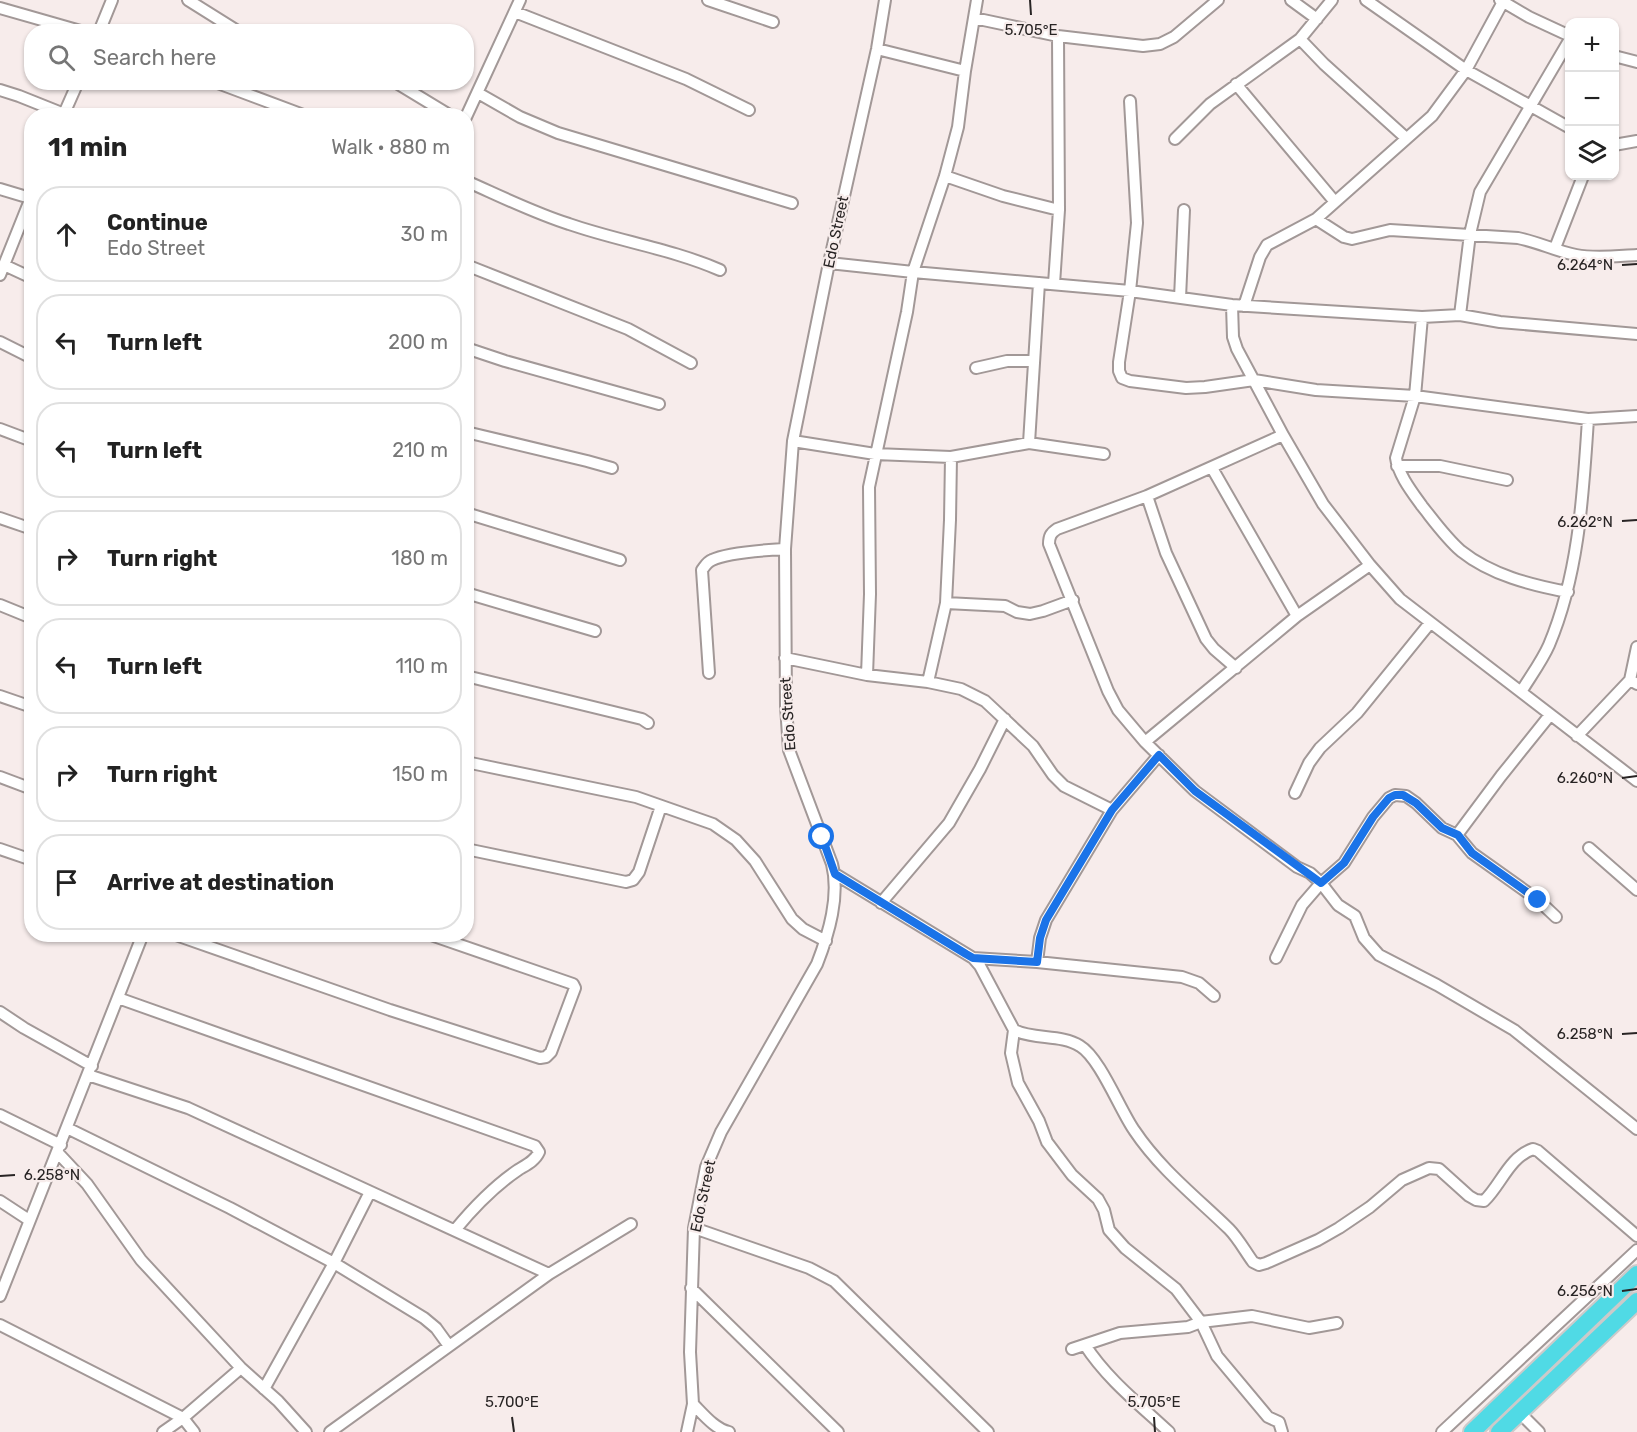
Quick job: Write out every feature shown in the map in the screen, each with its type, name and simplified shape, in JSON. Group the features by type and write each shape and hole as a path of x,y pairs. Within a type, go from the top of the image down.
{"highway":[{"path":"1472,1432 1637,1274"},
{"path":"1499,1432 1637,1301"}],"street":[{"path":"102,24 112,0"},
{"path":"188,0 226,24"},
{"path":"470,108 520,0"},
{"path":"708,0 773,22"},
{"name":"Edo Street","path":"687,1432 693,1404 690,1352 694,1228 706,1167 720,1132 817,964 826,941 833,900 835,874 789,750 785,658 785,549 793,441 829,263 877,49 885,0"},
{"path":"867,675 870,594 869,487 907,312 913,272 945,176 958,127 977,0"},
{"path":"974,18 1058,36 1143,46 1160,44 1174,37 1218,0"},
{"path":"1291,0 1317,19"},
{"path":"1175,139 1210,104 1300,39 1332,0"},
{"path":"1366,0 1466,70 1565,126"},
{"path":"1244,306 1260,257 1267,245 1316,219 1432,116 1466,70 1502,1 1565,35"},
{"path":"0,8 56,24"},
{"path":"515,12 686,80 749,110"},
{"path":"1054,284 1059,210 1058,36"},
{"path":"1300,39 1324,64 1406,138"},
{"path":"1460,315 1470,234 1480,192 1531,108 1565,44"},
{"path":"877,49 965,71"},
{"path":"1619,57 1637,62"},
{"path":"1236,84 1335,202"},
{"path":"0,90 49,108"},
{"path":"69,108 75,90"},
{"path":"236,90 285,108"},
{"path":"408,90 438,108"},
{"path":"478,93 520,117 558,133 792,203"},
{"path":"1130,100 1137,223 1119,362 1122,378 1186,388 1254,380 1316,390 1415,396 1588,419 1637,416"},
{"path":"1619,144 1637,141"},
{"path":"945,176 1004,196 1059,210"},
{"path":"1555,248 1581,180"},
{"path":"474,184 568,224 680,255 720,270"},
{"path":"0,189 24,195"},
{"path":"1180,298 1184,210"},
{"path":"24,215 2,270 24,276"},
{"path":"1316,219 1344,237 1352,239 1390,230 1470,234 1533,241 1588,257 1637,255"},
{"path":"829,263 1130,291 1232,305 1422,316 1460,315 1500,322 1637,334"},
{"path":"474,269 628,329 692,363"},
{"path":"1029,443 1039,283"},
{"path":"1232,305 1233,337 1283,435 1323,504 1370,565 1400,599 1637,781"},
{"path":"1422,316 1415,396 1398,448 1397,466 1417,499 1460,550 1474,560 1525,583 1568,592"},
{"path":"0,342 24,354"},
{"path":"474,351 659,405"},
{"path":"976,368 1007,361 1034,361"},
{"path":"1521,692 1548,646 1568,592 1582,506 1588,419"},
{"path":"0,429 24,438"},
{"path":"474,434 612,468"},
{"path":"1283,435 1147,496 1052,532 1049,544 1118,711 1145,742 1195,791 1321,883 1338,905 1355,915 1364,938 1378,955 1437,985 1514,1030 1637,1129"},
{"path":"793,441 875,454 951,457 1029,443 1104,454"},
{"path":"928,682 946,603 951,457"},
{"path":"1397,466 1440,466 1507,480"},
{"path":"1212,468 1298,616"},
{"path":"1147,496 1166,553 1206,639 1214,650 1236,668"},
{"path":"474,515 620,560"},
{"path":"0,518 24,526"},
{"path":"709,673 702,570 713,559 785,549"},
{"path":"1145,742 1298,616 1370,565"},
{"path":"474,595 595,631"},
{"path":"946,603 998,606 1030,614 1073,600"},
{"path":"0,605 24,615"},
{"path":"1295,793 1309,763 1320,748 1357,713 1430,623"},
{"path":"1577,736 1634,682 1637,647"},
{"path":"785,658 867,675 928,682 961,689 985,701 1005,719 1033,746 1053,775 1064,786 1112,810"},
{"path":"474,678 642,719 648,723"},
{"path":"0,696 24,704"},
{"path":"1458,835 1550,715"},
{"path":"881,903 949,823 980,770 1005,719"},
{"path":"1037,962 1040,938 1046,920 1112,810 1159,755"},
{"path":"474,764 636,797 713,824 736,840 755,861 792,919 803,929 826,941"},
{"path":"0,777 24,786"},
{"path":"1276,958 1297,912 1321,883 1344,863 1373,817 1392,796 1406,796 1416,803 1442,828 1458,835 1472,853 1538,900 1557,917"},
{"path":"474,851 626,882 633,880 639,872 661,806"},
{"path":"1589,848 1637,890"},
{"path":"0,849 24,857"},
{"path":"835,874 973,958 980,966 1014,1030 1011,1045 1012,1062 1018,1083 1040,1121 1047,1142 1072,1175 1098,1199 1104,1210 1109,1230 1125,1248 1176,1289 1201,1322 1217,1356 1268,1417 1278,1422 1281,1432"},
{"path":"0,1296 140,942"},
{"path":"196,942 530,1055 540,1058 551,1053 575,988 573,984 451,942"},
{"path":"973,958 1037,962 1182,977 1199,983 1214,996"},
{"path":"118,998 535,1146 539,1152 536,1158 508,1177 479,1202 455,1230"},
{"path":"0,1012 90,1070 188,1108 549,1274"},
{"path":"1014,1030 1071,1042 1082,1047 1098,1067 1133,1129 1154,1156 1175,1180 1230,1230 1253,1262 1259,1264 1318,1240 1370,1207 1402,1180 1429,1168 1439,1169 1469,1196 1484,1201 1519,1157 1533,1149 1637,1236"},
{"path":"0,1115 59,1149 141,1260 241,1368 306,1432"},
{"path":"67,1128 230,1208 334,1263 424,1318 436,1328 449,1346"},
{"path":"264,1389 334,1263 370,1192"},
{"path":"0,1201 29,1220"},
{"path":"330,1432 549,1274 631,1224"},
{"path":"694,1228 809,1268 834,1281 988,1432"},
{"path":"1442,1432 1637,1250"},
{"path":"691,1288 838,1432"},
{"path":"1072,1349 1120,1334 1188,1327 1201,1322 1252,1316 1309,1328 1336,1323"},
{"path":"0,1325 183,1418 194,1432"},
{"path":"1085,1345 1097,1364 1115,1383 1169,1432"},
{"path":"163,1432 183,1418 241,1368"},
{"path":"693,1404 723,1431 729,1432"},
{"path":"1520,1413 1539,1432"}],"route":[{"path":"822,837 835,874 932,935 973,958 1037,962 1042,928 1046,920 1112,810 1159,755 1195,791 1321,883 1344,863 1373,817 1389,798 1403,795 1416,803 1442,828 1458,835 1472,853 1538,900"}]}
